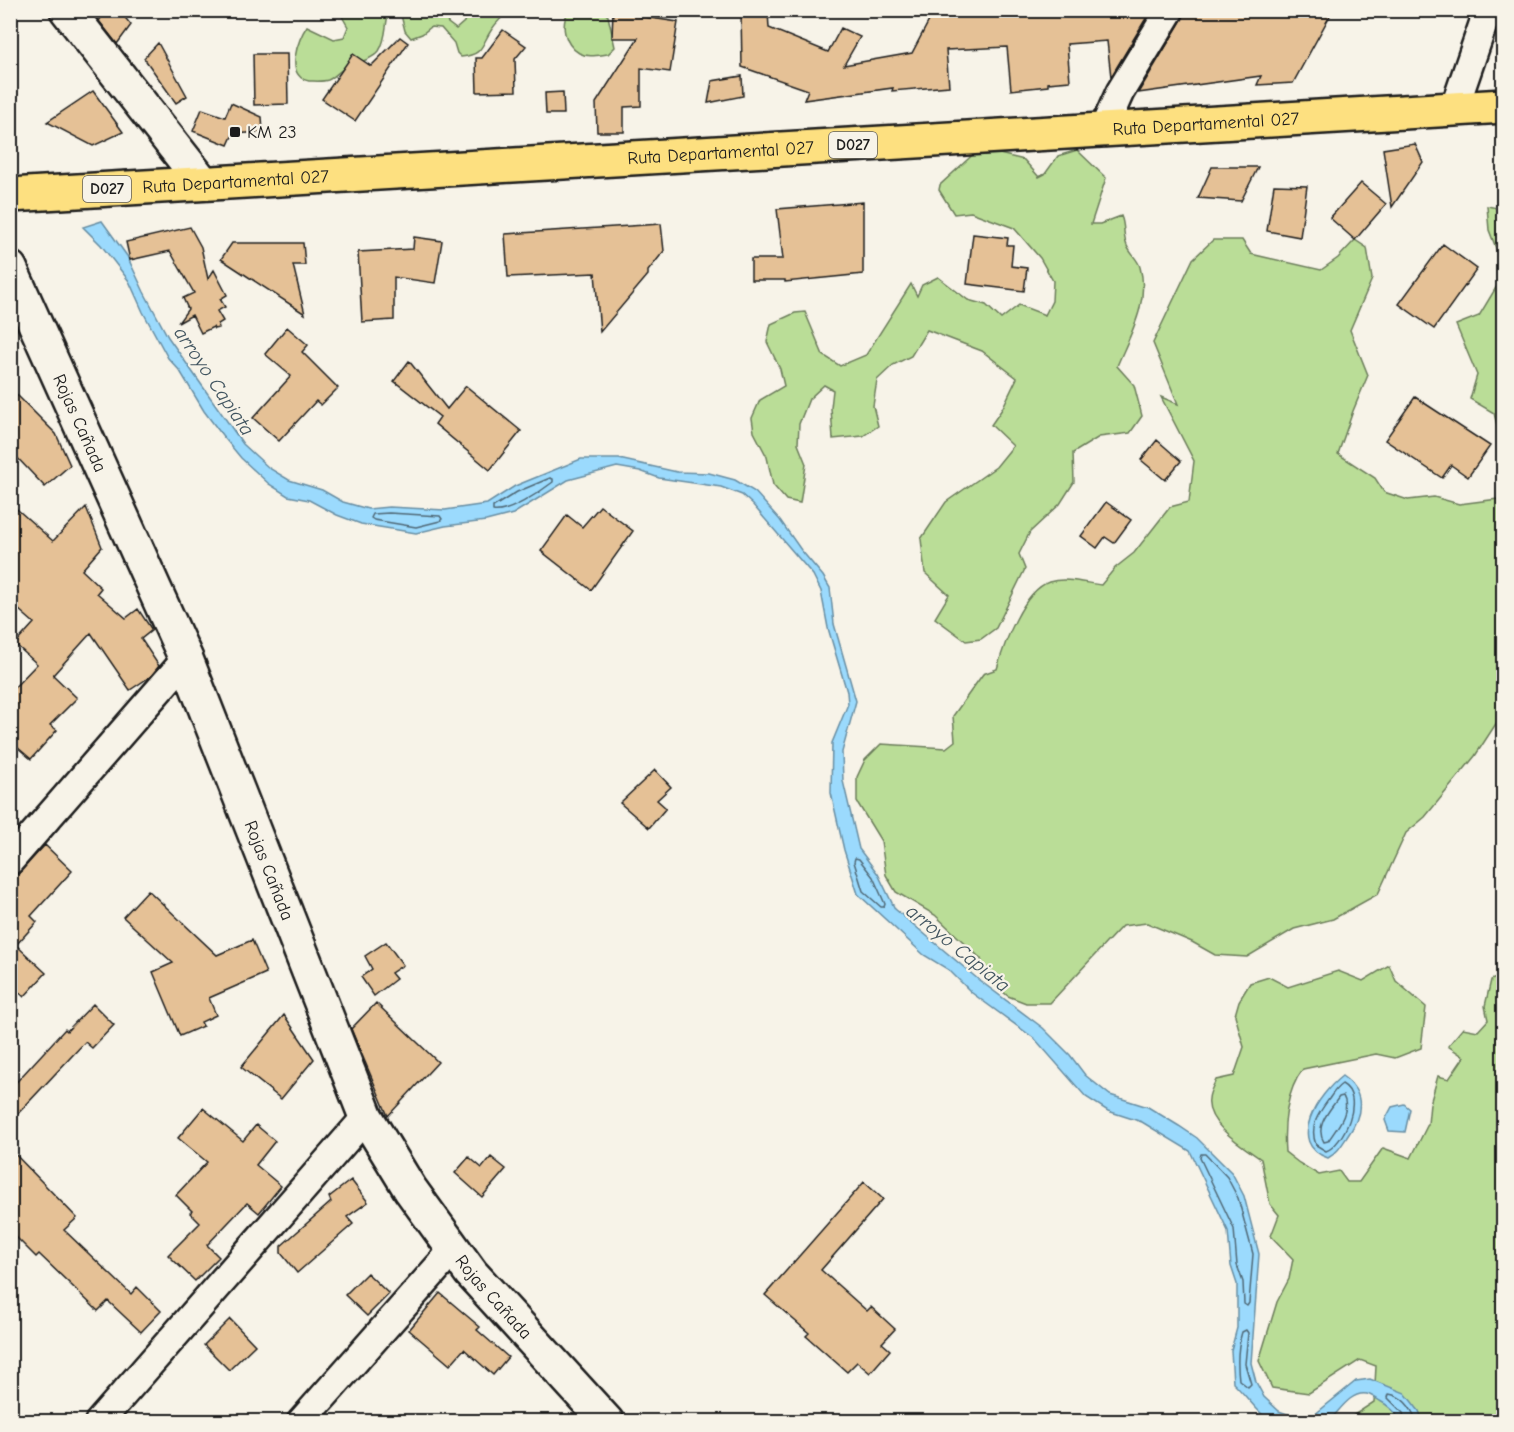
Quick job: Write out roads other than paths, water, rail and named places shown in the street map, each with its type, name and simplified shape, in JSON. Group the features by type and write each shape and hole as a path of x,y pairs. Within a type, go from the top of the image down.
{"main road":[{"path":"67,10 203,183"},
{"name":"Ruta Departamental 027","path":"10,195 1503,106"},
{"name":"Rojas Cañada","path":"10,268 186,659 366,1117 410,1189 471,1273 607,1422"}],"street":[{"path":"1103,130 1120,92 1170,10"},
{"path":"1454,109 1488,10"},
{"path":"10,861 186,659"},
{"path":"99,1422 366,1117"},
{"path":"301,1422 454,1249"}],"water":[{"path":"102,221 127,256 168,337 243,444 269,468 289,480 322,490 343,502 368,509 389,507 445,510 487,504 515,486 581,459 619,459 677,472 709,473 735,480 755,492 780,520 830,588 834,624 856,701 842,752 843,781 859,849 878,874 895,909 979,980 1043,1028 1070,1055 1085,1075 1110,1095 1148,1107 1179,1126 1197,1138 1232,1173 1244,1196 1259,1254 1251,1363 1256,1382 1264,1397 1279,1411 1298,1418 1314,1415 1356,1381 1370,1379 1405,1393 1419,1411 1423,1421 1400,1421 1389,1407 1367,1394 1350,1399 1329,1421 1270,1421 1260,1413 1233,1383 1231,1350 1237,1328 1237,1284 1231,1266 1228,1231 1190,1151 1142,1122 1108,1111 1086,1097 1035,1039 972,993 949,970 924,955 858,894 844,850 831,793 832,743 848,704 847,692 828,628 821,591 813,575 742,495 721,487 659,478 640,471 617,467 568,480 513,514 416,533 361,524 337,515 309,500 288,496 269,484 241,458 204,411 180,371 168,358 129,281 101,245 83,227"},
{"path":"1342,1076 1350,1083 1359,1097 1359,1113 1343,1143 1328,1158 1315,1151 1309,1141 1307,1130 1316,1106 1324,1094"},
{"path":"1404,1104 1410,1109 1405,1132 1389,1131 1385,1120 1392,1107"}],"place":[{"name":"KM 23","path":"235,132"}],"water label":[{"name":"arroyo Capiata","path":"214,381"},
{"name":"arroyo Capiata","path":"958,948"}]}
